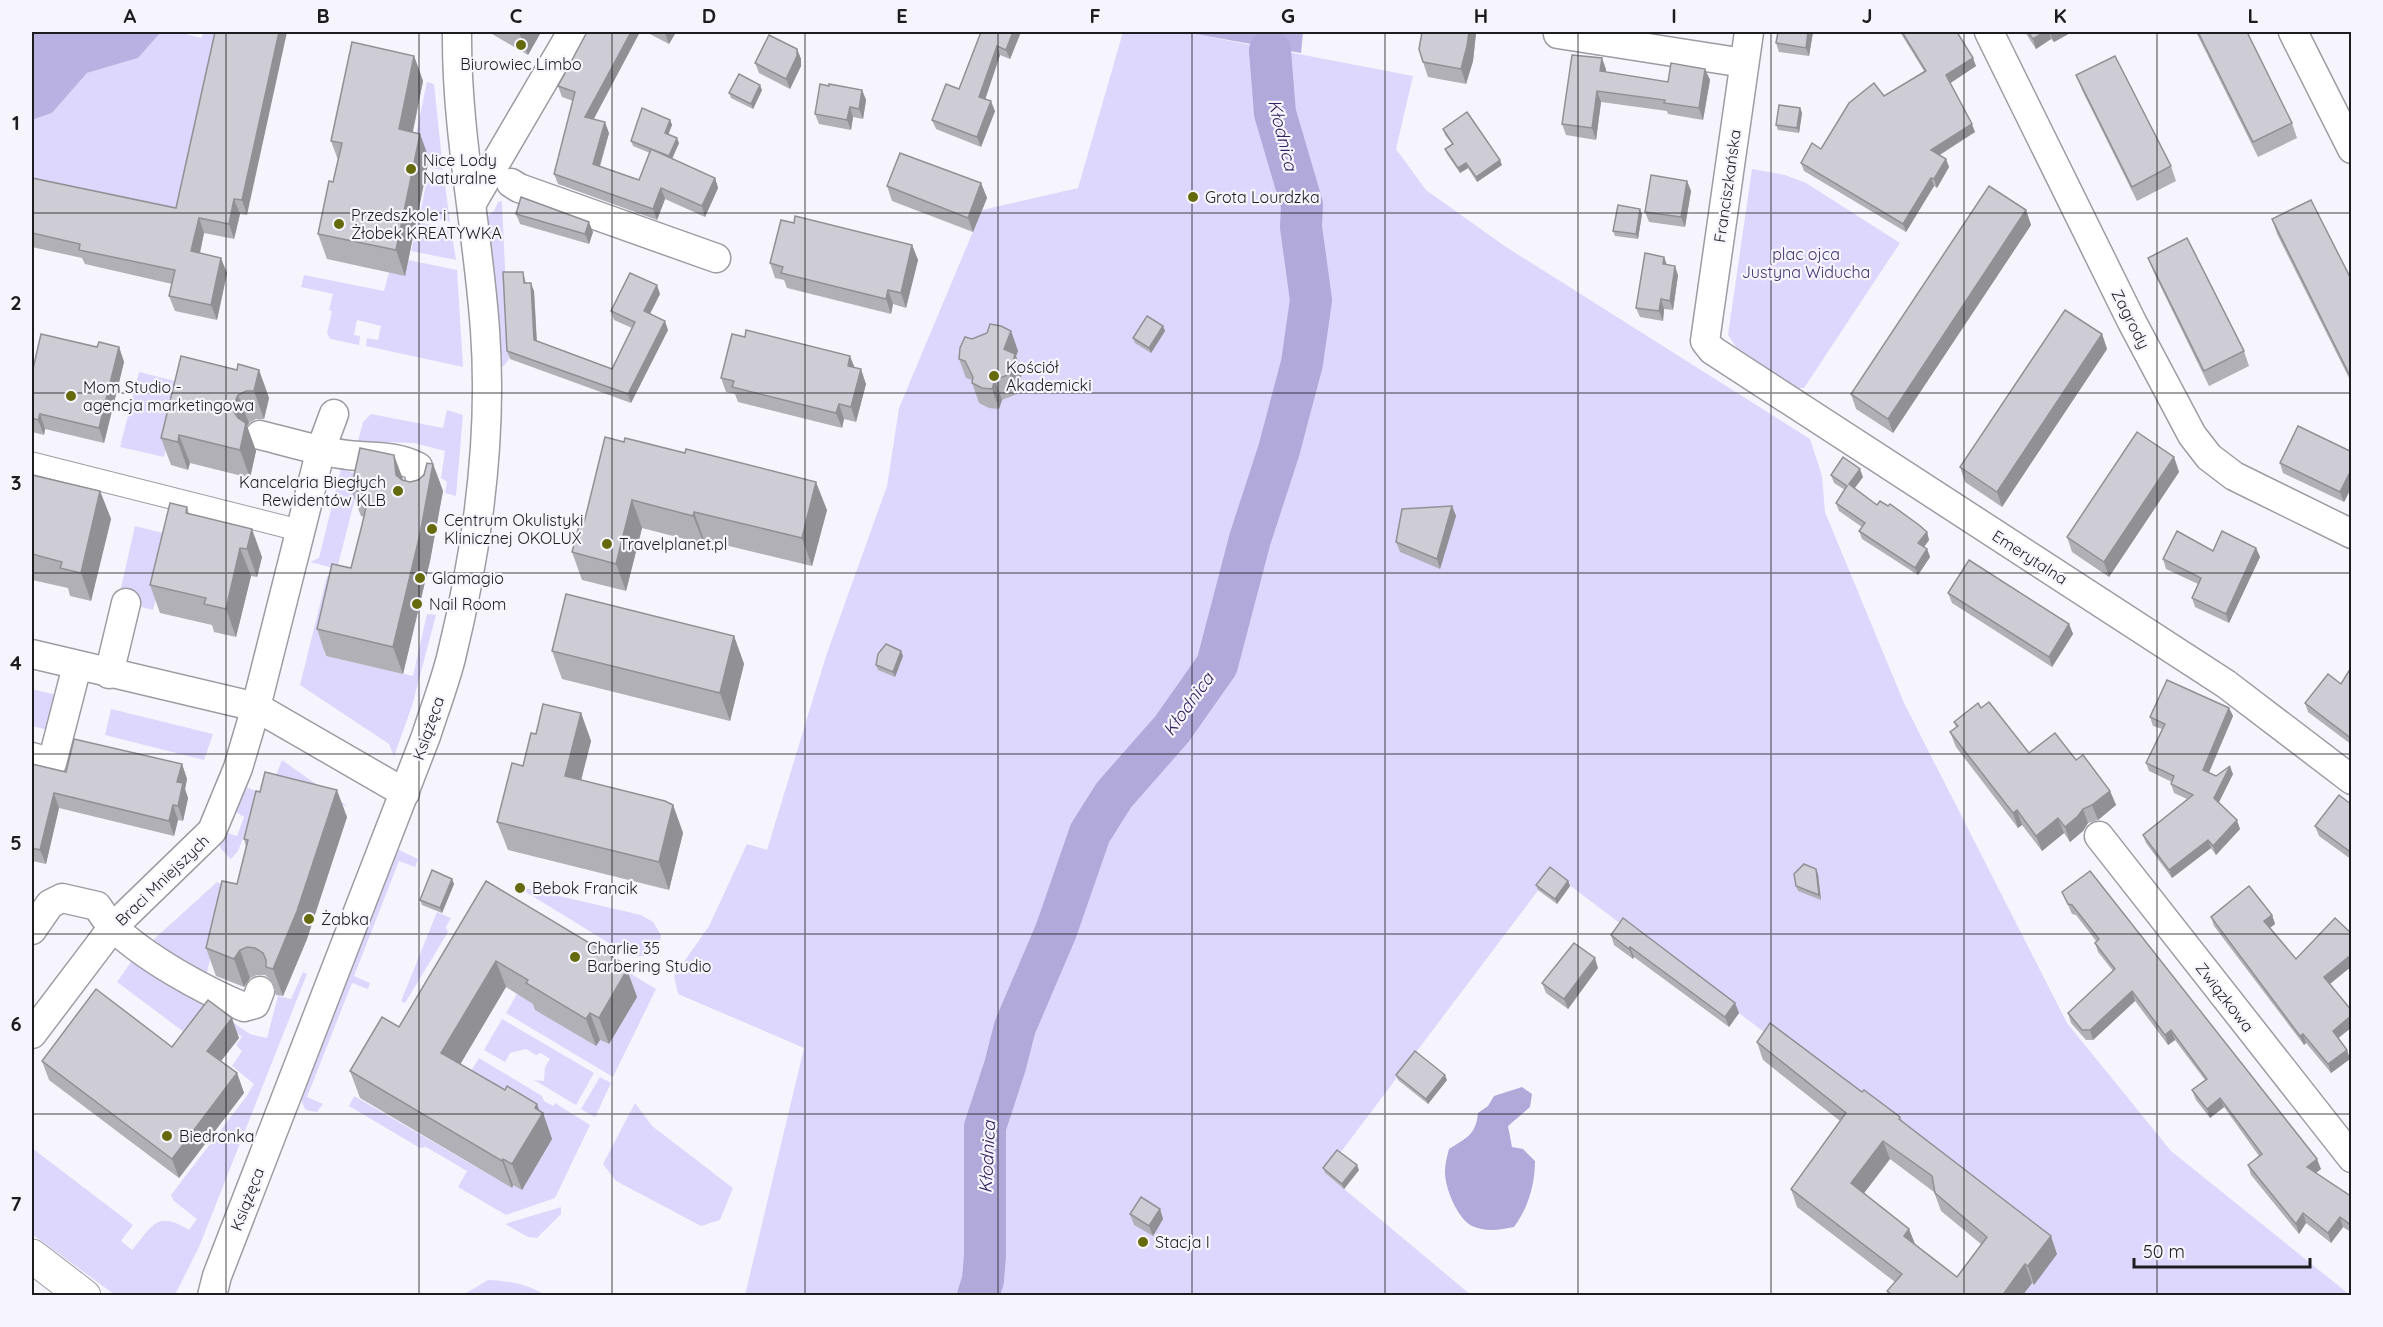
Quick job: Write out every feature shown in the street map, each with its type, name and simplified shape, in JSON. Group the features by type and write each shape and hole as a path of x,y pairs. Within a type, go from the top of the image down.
{"street":[{"name":"Książęca","path":"209,1289 405,794 450,661 469,577 481,490 487,405 485,332 458,81 457,32"},
{"path":"472,203 572,32"},
{"name":"Franciszkańska","path":"1708,345 1749,32"},
{"name":"Zagrody","path":"1989,32 2132,322 2192,435 2209,457 2234,476 2352,534"},
{"path":"2293,32 2352,149"},
{"path":"1558,34 1744,63"},
{"path":"465,150 499,156"},
{"path":"511,183 519,188 717,258"},
{"name":"Emerytalna","path":"1708,345 2226,684 2352,780"},
{"name":"Braci Mniejszych","path":"32,1034 112,927 212,831 238,768 256,707 321,449 334,414"},
{"path":"260,435 347,455 396,458 409,462 418,467 420,493"},
{"path":"32,463 302,531"},
{"path":"110,674 126,603"},
{"path":"32,654 256,707 405,794"},
{"path":"32,757 52,763 77,666"},
{"name":"Związkowa","path":"2099,836 2352,1158"},
{"path":"32,930 50,904 62,898 97,906 112,927 157,960 223,998 244,1008 255,1004 260,991"},
{"path":"32,1256 84,1296"}],"green space":[{"path":"161,32 179,32 201,38 204,32 223,32 190,224 32,191 32,120 52,113 87,73 138,58"},
{"path":"1123,32 1184,32 1413,76 1396,149 1426,190 1506,247 1810,439 1822,476 1825,512 1904,703 2067,1023 2171,1151 2350,1295 2022,1295 2032,1283 2035,1284 2057,1253 1552,872 1325,1173 1471,1295 745,1295 804,1048 678,994 674,976 709,926 747,844 767,850 826,656 887,486 899,408 982,210 1078,188"},
{"path":"427,82 434,84 443,170 430,168 431,158 414,144"},
{"name":"plac ojca Justyna Widucha","path":"1752,169 1785,175 1806,183 1900,243 1804,388 1797,388 1736,347 1728,335"},
{"path":"428,173 444,177 450,222 420,215"},
{"path":"502,201 509,359 504,366 498,366 485,218 494,211 498,202"},
{"path":"418,222 451,229 456,260 411,251"},
{"path":"408,260 457,270 463,367 366,346 367,338 378,340 381,326 357,320 354,335 360,336 359,345 330,339 327,333 333,294 301,287 304,275 384,291 389,272"},
{"path":"139,372 183,383 164,457 120,447"},
{"path":"447,410 463,415 456,496 445,493 447,482 441,478 445,451 414,443 358,441 363,422 371,414 443,428"},
{"path":"341,469 361,475 337,569 310,562 319,558"},
{"path":"135,526 171,535 153,610 118,601"},
{"path":"327,576 334,578 337,603 324,654 326,656 413,676 427,614 436,615 412,706 394,756 389,744 300,685"},
{"path":"32,689 60,696 48,730 32,726"},
{"path":"111,709 213,734 204,760 105,735"},
{"path":"282,760 347,806 270,791"},
{"path":"244,786 261,793 238,851 231,859 221,849 218,842 224,832 237,836 244,817 234,811"},
{"path":"395,848 418,859 415,867 399,861 354,976 370,983 368,989 352,983 307,1097 323,1104 317,1112 306,1110 302,1103 302,1086"},
{"path":"217,882 228,886 206,976 152,941"},
{"path":"516,886 641,915 653,922 661,935 659,951 650,956 630,956"},
{"path":"437,912 451,918 446,927 448,932 405,1003 401,1001"},
{"path":"587,947 656,989 613,1077 506,1013 517,994 538,1006 536,1010 596,1046 600,1040 609,1044"},
{"path":"135,956 250,1034 267,1038 278,996 291,999 303,972 307,974 199,1247 175,1295 115,1295 32,1234 32,1148 133,1225 121,1241 132,1250 150,1228 162,1221 178,1224 189,1230 197,1219 174,1201 171,1195 254,1084 232,1066 242,1051 236,1045 242,1037 212,1014 192,1038 117,982"},
{"path":"502,1019 594,1073 576,1105 534,1080 544,1081 545,1067 550,1059 541,1053 536,1055 526,1049 510,1053 505,1062 484,1050"},
{"path":"479,1058 542,1096 544,1101 553,1106 555,1103 590,1125 555,1198 506,1215 458,1187 467,1171 426,1147 420,1148 349,1106 354,1096 495,1178 462,1086"},
{"path":"600,1077 611,1083 595,1117 581,1109"},
{"path":"635,1103 652,1126 733,1188 720,1220 701,1226 616,1181 603,1164"},
{"path":"561,1207 561,1214 537,1238 528,1237 505,1224"},
{"path":"488,1280 518,1284 545,1295 463,1295"}],"shaded area":[{"path":"32,32 161,32 138,58 87,73 52,113 32,120"},
{"path":"1184,32 1303,32 1301,53"},
{"path":"1522,1087 1532,1094 1530,1107 1508,1126 1512,1147 1523,1149 1535,1161 1530,1196 1514,1227 1493,1230 1477,1228 1461,1216 1450,1194 1445,1172 1449,1149 1469,1135 1475,1126 1478,1113 1488,1106 1494,1096"}],"building":[{"path":"215,32 279,32 242,200 234,199 229,224 199,218 191,251 221,258 211,305 169,296 175,270 79,250 80,244 32,233 32,178 176,208"},
{"path":"587,32 631,32 585,117 605,122 593,164 639,180 651,149 715,178 702,206 661,188 653,209 554,174 575,92 558,86"},
{"path":"981,32 1013,32 1006,50 997,46 979,97 991,101 977,137 932,120 946,84 959,89"},
{"path":"1422,32 1469,32 1461,69 1423,62 1419,49"},
{"path":"1778,32 1808,32 1806,48 1776,43"},
{"path":"1902,32 1957,32 1973,58 1946,75 1972,124 1931,150 1946,159 1934,179 1931,178 1903,224 1801,163 1812,143 1821,149 1849,103 1874,83 1884,96 1926,71"},
{"path":"2028,32 2044,32 2033,39"},
{"path":"2198,32 2247,32 2292,123 2253,142"},
{"path":"769,35 797,49 797,56 786,79 755,63"},
{"path":"352,42 414,56 399,129 420,134 396,250 318,234 329,181 333,182 342,143 331,141"},
{"path":"1572,55 1602,58 1600,71 1668,82 1671,63 1705,69 1699,108 1664,103 1665,100 1597,91 1592,128 1562,124"},
{"path":"2115,56 2171,166 2132,187 2076,75"},
{"path":"739,74 760,85 751,104 729,93"},
{"path":"820,84 862,90 859,109 850,107 847,120 815,114"},
{"path":"1779,105 1800,108 1797,128 1776,125"},
{"path":"642,108 670,120 665,133 677,138 669,156 631,141"},
{"path":"1467,112 1500,160 1476,177 1466,163 1458,168 1445,149 1453,144 1443,129"},
{"path":"900,153 981,183 968,218 887,186"},
{"path":"1651,175 1687,181 1681,217 1645,212"},
{"path":"1989,186 2026,210 1888,419 1851,394"},
{"path":"521,197 589,222 585,234 516,214"},
{"path":"2311,200 2352,281 2352,380 2272,219"},
{"path":"1618,205 1640,209 1636,234 1613,231"},
{"path":"795,216 912,245 901,293 888,290 886,299 781,273 783,267 770,263 781,220 794,223"},
{"path":"2187,238 2244,351 2204,371 2148,258"},
{"path":"1645,253 1664,257 1663,264 1675,266 1670,301 1661,299 1659,311 1636,308"},
{"path":"503,272 523,272 524,283 531,283 534,340 612,369 635,322 611,311 630,273 657,285 644,311 665,321 628,394 507,351"},
{"path":"2065,310 2102,334 1997,492 1960,467"},
{"path":"1147,316 1163,326 1149,348 1133,338"},
{"path":"990,324 1011,331 1004,349 1015,354 1010,374 995,380 992,389 982,388 972,383 973,377 965,361 959,359 960,348 965,337 972,339 987,333"},
{"path":"746,330 850,356 848,366 861,369 851,407 839,404 836,413 732,387 734,381 721,378 732,334 745,337"},
{"path":"41,334 97,347 99,342 119,347 99,428 40,414 38,420 32,418 32,373"},
{"path":"181,356 237,370 238,364 259,370 254,391 246,391 238,395 234,404 234,412 246,423 240,450 179,435 178,442 161,438"},
{"path":"2298,426 2352,452 2352,468 2340,492 2280,463"},
{"path":"2137,432 2174,457 2104,562 2067,537"},
{"path":"605,437 624,442 625,438 685,453 686,449 816,482 802,538 694,512 693,516 632,500 616,564 572,552 580,522 584,523"},
{"path":"360,448 394,455 396,475 410,482 424,475 427,463 433,464 420,534 393,647 317,629 332,564 351,568 362,525 369,494 351,489"},
{"path":"1843,457 1860,469 1849,484 1877,505 1880,501 1888,506 1890,504 1927,532 1918,543 1927,549 1915,568 1859,531 1865,523 1836,503 1847,486 1831,475"},
{"path":"32,475 100,491 81,573 60,568 62,562 32,554"},
{"path":"170,503 187,507 186,513 252,529 247,549 240,548 226,609 204,604 206,598 150,585"},
{"path":"1452,506 1437,559 1396,542 1402,509"},
{"path":"2177,531 2213,551 2222,531 2256,548 2226,614 2192,598 2201,578 2163,559"},
{"path":"1969,560 2069,624 2049,657 1948,593"},
{"path":"566,594 734,636 720,693 552,651"},
{"path":"886,644 901,651 893,672 876,665 878,654"},
{"path":"2352,666 2352,739 2305,703 2328,674 2341,684"},
{"path":"2167,680 2229,708 2203,770 2216,776 2230,766 2214,798 2237,820 2213,846 2208,840 2169,870 2143,835 2193,795 2171,784 2174,776 2146,763 2165,724 2150,717"},
{"path":"1989,702 2029,753 2055,733 2076,760 2083,755 2110,791 2083,809 2065,827 2058,818 2036,836 2017,810 2013,813 1950,732 1958,726 1954,722 1978,703 1981,708"},
{"path":"543,704 581,713 565,776 673,805 659,862 497,822 512,763 523,766 531,733 536,734"},
{"path":"74,739 182,764 177,782 183,783 178,806 173,805 169,821 54,793 40,850 32,848 32,764 66,772"},
{"path":"265,772 337,790 297,911 273,969 266,967 263,953 255,948 247,947 240,950 234,959 206,948 222,881 237,884 248,840 244,839 256,791 260,792"},
{"path":"2339,795 2352,805 2352,853 2315,826"},
{"path":"1804,864 1816,869 1819,895 1796,886 1794,874"},
{"path":"1550,867 1568,881 1555,899 1536,885"},
{"path":"432,870 452,879 440,908 420,900"},
{"path":"2090,871 2317,1159 2307,1167 2352,1197 2351,1225 2340,1217 2328,1233 2303,1213 2296,1224 2248,1165 2262,1154 2220,1098 2207,1109 2192,1090 2207,1079 2171,1030 2165,1035 2132,991 2090,1030 2082,1030 2068,1013 2115,969 2095,943 2099,939 2072,905 2068,904 2062,892"},
{"path":"486,881 621,962 619,966 627,970 599,1018 590,1013 586,1019 526,983 528,980 496,961 441,1053 505,1090 507,1086 537,1104 535,1108 543,1113 512,1164 503,1159 502,1161 350,1071 382,1017 399,1027"},
{"path":"2249,886 2272,915 2264,921 2296,959 2335,918 2352,934 2352,954 2324,977 2352,1011 2352,1015 2333,1031 2347,1050 2328,1064 2303,1034 2300,1036 2211,917"},
{"path":"1623,918 1735,1003 1725,1017 1611,935"},
{"path":"1574,943 1595,958 1564,999 1542,983"},
{"name":"Biedronka","path":"96,989 172,1047 208,1000 232,1018 207,1051 237,1073 172,1159 42,1061"},
{"path":"1770,1023 1862,1092 1864,1090 1900,1117 1899,1119 2051,1236 2028,1266 2025,1264 2002,1296 1894,1296 1887,1291 1902,1274 1791,1189 1846,1113 1757,1042","holes":["1883,1141 1932,1176 1935,1193 1987,1237 1957,1277 1904,1236 1909,1229 1851,1183"]},
{"path":"1415,1051 1445,1075 1426,1099 1396,1075"},
{"path":"1337,1150 1357,1165 1342,1184 1323,1168"},
{"path":"1141,1197 1160,1209 1149,1226 1130,1214"}],"waterway":[{"name":"Kłodnica","path":"978,1296 983,1280 985,1255 985,1127 1015,1027 1056,931 1090,833 1114,795 1172,729 1217,665 1250,539 1279,450 1302,363 1311,300 1301,227 1302,205 1275,113 1270,51"}],"place":[{"name":"Biurowiec Limbo","path":"521,45"},
{"name":"Nice Lody Naturalne","path":"411,169"},
{"name":"Grota Lourdzka","path":"1193,197"},
{"name":"Przedszkole i Żłobek KREATYWKA","path":"339,224"},
{"name":"Kościół Akademicki","path":"994,376"},
{"name":"Mom Studio - agencja marketingowa","path":"71,396"},
{"name":"Kancelaria Biegłych Rewidentów KLB","path":"398,491"},
{"name":"Centrum Okulistyki Klinicznej OKOLUX","path":"432,529"},
{"name":"Travelplanet.pl","path":"607,544"},
{"name":"Glamagio","path":"420,578"},
{"name":"Nail Room","path":"417,604"},
{"name":"Bebok Francik","path":"520,888"},
{"name":"Żabka","path":"309,919"},
{"name":"Charlie 35 Barbering Studio","path":"575,957"},
{"name":"Biedronka","path":"167,1136"},
{"name":"Stacja I","path":"1143,1242"}]}
